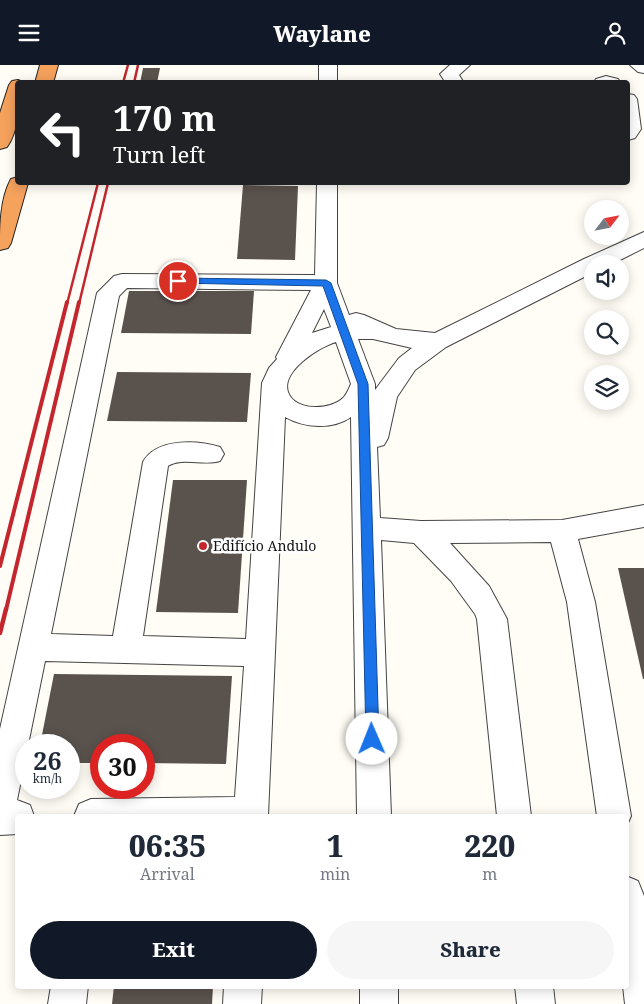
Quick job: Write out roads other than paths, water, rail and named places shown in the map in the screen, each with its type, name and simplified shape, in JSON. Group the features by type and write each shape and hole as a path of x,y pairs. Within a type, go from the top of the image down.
{"highway":[{"path":"19,80 24,65"},
{"path":"45,80 49,65"},
{"path":"0,143 15,94"},
{"path":"0,243 17,185"}],"street":[{"path":"328,65 328,80"},
{"path":"453,80 449,74 461,65"},
{"path":"639,65 644,68"},
{"path":"630,114 632,129 630,132"},
{"path":"327,185 326,283 362,379 374,814"},
{"path":"611,255 644,239"},
{"path":"366,477 385,395 407,365 438,341 584,268"},
{"path":"0,804 108,293 122,281 326,283"},
{"path":"326,283 347,315 372,331 406,341 438,341"},
{"path":"280,373 305,354 327,352 341,356 353,363 362,379 361,395 350,408 332,416 318,417 304,415 291,410 281,403 276,393 280,373 326,283"},
{"path":"251,814 260,653 280,373 302,348 322,337 343,331 372,331"},
{"path":"126,649 156,462 161,456 170,453 211,454"},
{"path":"367,528 421,532 562,531 644,516"},
{"path":"562,531 581,602 614,814"},
{"path":"421,532 478,593 492,619 514,814"},
{"path":"33,647 260,653"},
{"path":"0,818 15,817"},
{"path":"629,912 644,1004"},
{"path":"67,1004 70,989"},
{"path":"242,1004 243,989"},
{"path":"379,989 379,1004"},
{"path":"534,989 536,1004"}],"railway":[{"path":"124,80 128,65"},
{"path":"135,80 138,65"},
{"path":"67,304 97,185"},
{"path":"79,304 108,185"},
{"path":"0,566 67,302"},
{"path":"6,610 79,302"},
{"path":"0,633 6,609"}],"place":[{"name":"Edifício Andulo","path":"203,546"}]}
